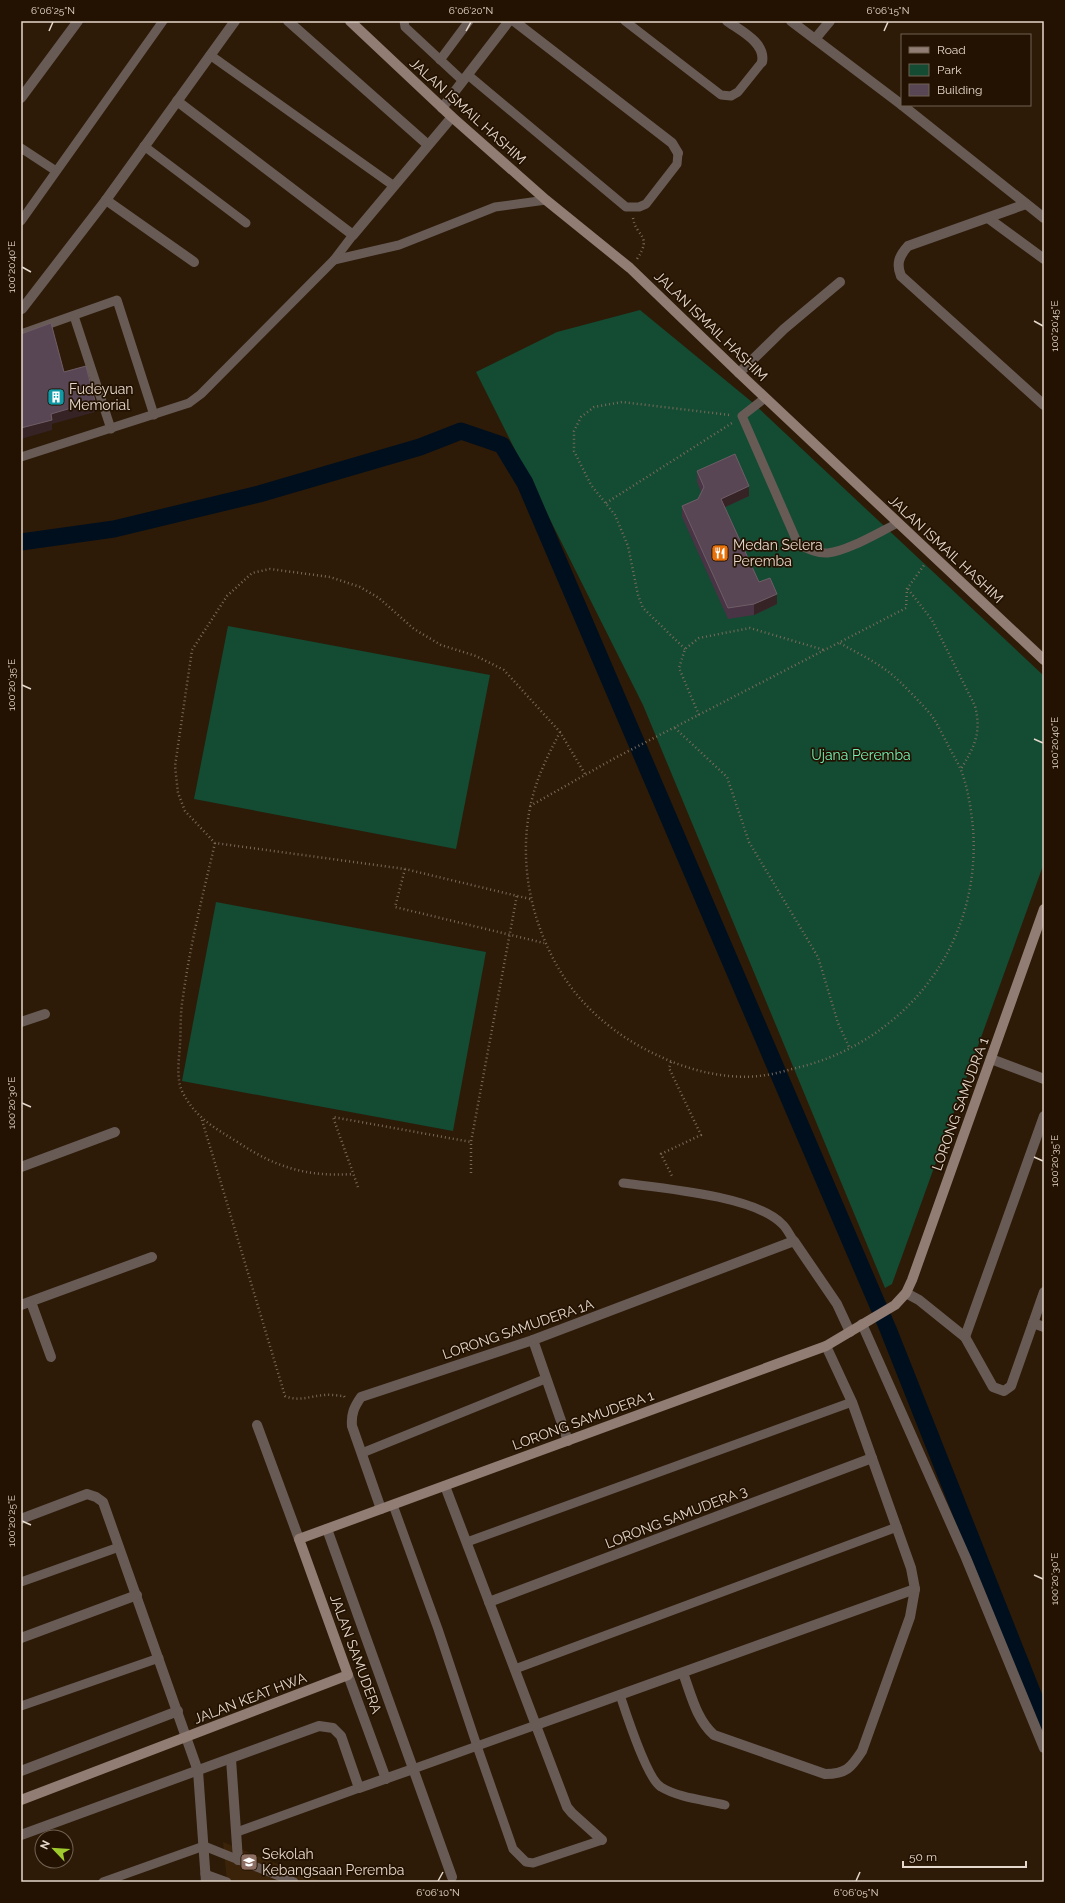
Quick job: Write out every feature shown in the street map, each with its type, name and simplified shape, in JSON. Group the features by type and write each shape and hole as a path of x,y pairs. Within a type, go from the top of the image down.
{"street":[{"path":"21,98 78,21"},
{"path":"22,309 106,200 235,21"},
{"path":"288,21 428,145"},
{"name":"JALAN ISMAIL HASHIM","path":"350,21 442,108 546,200 630,268 765,398 1044,660"},
{"path":"442,108 509,21"},
{"path":"514,21 672,144 678,153"},
{"path":"727,21 760,46 764,54 762,62"},
{"path":"791,21 901,104"},
{"path":"816,39 830,21"},
{"path":"177,101 353,234 452,117"},
{"path":"903,106 1044,218"},
{"path":"106,200 194,262"},
{"path":"1026,204 908,246 899,260 898,268 901,276 1044,405"},
{"path":"988,218 1044,259"},
{"path":"739,373 784,329 840,282"},
{"name":"LORONG SAMUDRA 1","path":"873,1318 894,1305 906,1293 912,1280 1044,909"},
{"path":"21,1022 45,1014"},
{"path":"991,1059 1044,1078"},
{"path":"965,1338 1044,1116"},
{"path":"21,1167 115,1132"},
{"path":"794,1242 836,1304 850,1332"},
{"name":"LORONG SAMUDERA 1A","path":"354,1408 361,1397 533,1340 794,1242"},
{"path":"21,1305 152,1257"},
{"path":"906,1293 919,1300 965,1338 993,1387 1004,1391 1011,1386 1044,1292"},
{"path":"31,1302 51,1357"},
{"name":"LORONG SAMUDERA 1","path":"299,1539 826,1346 873,1318"},
{"path":"1033,1323 1044,1327"},
{"path":"862,1324 966,1558 1044,1748"},
{"path":"533,1340 545,1379 568,1440"},
{"path":"683,1673 700,1718 705,1727 714,1735 825,1774 839,1774 848,1770 855,1763 862,1751 910,1617 916,1589 914,1578 897,1526 852,1402 826,1346"},
{"path":"354,1408 352,1426 381,1509"},
{"path":"257,1425 299,1539"},
{"name":"LORONG SAMUDERA 3","path":"489,1602 872,1458"},
{"path":"445,1486 567,1807 602,1840"},
{"path":"21,1519 87,1494 96,1496 103,1502 187,1736 21,1800"},
{"path":"327,1529 452,1877"},
{"name":"JALAN SAMUDERA","path":"299,1539 386,1779"},
{"path":"536,1725 916,1589"},
{"path":"21,1638 137,1595"},
{"name":"JALAN KEAT HWA","path":"205,1878 198,1771 187,1736 348,1676"},
{"path":"21,1771 178,1711"},
{"path":"21,1835 319,1726 333,1728 341,1736 359,1788 414,1769"},
{"path":"231,1759 238,1860"}],"lane":[{"path":"21,221 163,21"},
{"path":"404,21 405,27 440,60 465,78 626,207 633,208 646,204 677,164 678,153"},
{"path":"440,60 469,21"},
{"path":"626,21 721,95 731,96 738,92 762,62"},
{"path":"210,55 394,186"},
{"path":"144,146 246,224"},
{"path":"21,148 56,171"},
{"path":"334,260 399,245 495,207 546,200"},
{"path":"21,457 189,403 201,394 334,260 353,234"},
{"path":"21,334 117,300 154,415"},
{"path":"74,316 111,428"},
{"path":"765,398 742,416 798,544 813,552 828,553 841,550 898,523"},
{"path":"623,1183 680,1191 747,1204 767,1213 782,1224 794,1242"},
{"path":"362,1453 545,1379"},
{"path":"467,1542 852,1402"},
{"path":"393,1505 438,1629 513,1849 526,1862 534,1863 602,1840"},
{"path":"515,1669 897,1526"},
{"path":"21,1582 119,1547"},
{"path":"21,1706 159,1658"},
{"path":"620,1695 649,1771 659,1786 671,1792 726,1805"},
{"path":"414,1769 536,1725"},
{"path":"237,1832 359,1788"},
{"path":"103,1882 204,1846 294,1882"},
{"path":"205,1878 227,1882"}],"path":[{"path":"630,268 639,256 644,243 643,237 633,220 633,208"},
{"path":"685,649 643,608 638,595 628,546 615,515 591,485 574,451 574,431 581,417 594,407 622,402 742,416"},
{"path":"606,504 742,416"},
{"path":"530,806 615,758 906,608 907,589 931,555"},
{"path":"531,899 405,868 215,843 185,811 178,793 175,766 192,650 227,596 252,573 270,569 330,577 360,587 379,598 414,629 441,645 476,656 504,670 560,732 585,774"},
{"path":"907,589 932,620 975,706 978,720 974,747 961,770"},
{"path":"698,715 680,668 685,649 699,638 750,628 825,650"},
{"path":"560,732 542,768 530,806 526,837 526,868 531,899 544,943 561,974 583,1002 609,1027 638,1047 671,1062 701,1071 732,1075 763,1076 812,1065 850,1050 884,1028 915,1000 940,968 959,931 970,891 975,851 971,810 961,770 932,716 890,673 838,642"},
{"path":"675,728 727,777 749,842 818,957 838,1023 850,1050"},
{"path":"215,843 194,934 182,998 179,1067 181,1089 191,1106 202,1120 254,1153 293,1170 327,1176 353,1174"},
{"path":"405,868 395,907 544,943"},
{"path":"471,1173 471,1142 517,895"},
{"path":"671,1062 669,1068 701,1135 661,1154 680,1191"},
{"path":"358,1187 333,1117 471,1142"},
{"path":"202,1120 285,1396 302,1400 325,1395 344,1396 354,1408"}],"shaded area":[{"name":"Sekolah Kebangsaan Peremba","path":"223,1842 323,1882 227,1882"}],"green space":[{"name":"Ujana Peremba","path":"640,310 752,402 1044,676 1044,863 892,1284 885,1288 643,705 476,372 557,332"},
{"path":"228,626 490,675 456,849 194,799"},
{"path":"216,902 486,952 453,1131 182,1081"}],"building":[{"name":"Fudeyuan Memorial","path":"51,323 64,372 86,366 95,401 51,414 52,420 21,428 21,334"},
{"name":"Medan Selera Peremba","path":"735,454 749,486 721,499 759,582 770,578 777,594 754,604 728,608 682,506 698,499 704,487 697,471"}],"waterway":[{"path":"21,542 114,529 259,494 420,447 461,431 502,445 525,483 888,1329 1044,1722"}],"place":[{"name":"Fudeyuan Memorial","path":"56,397"},
{"name":"Medan Selera Peremba","path":"720,553"},
{"name":"Sekolah Kebangsaan Peremba","path":"249,1862"}]}
